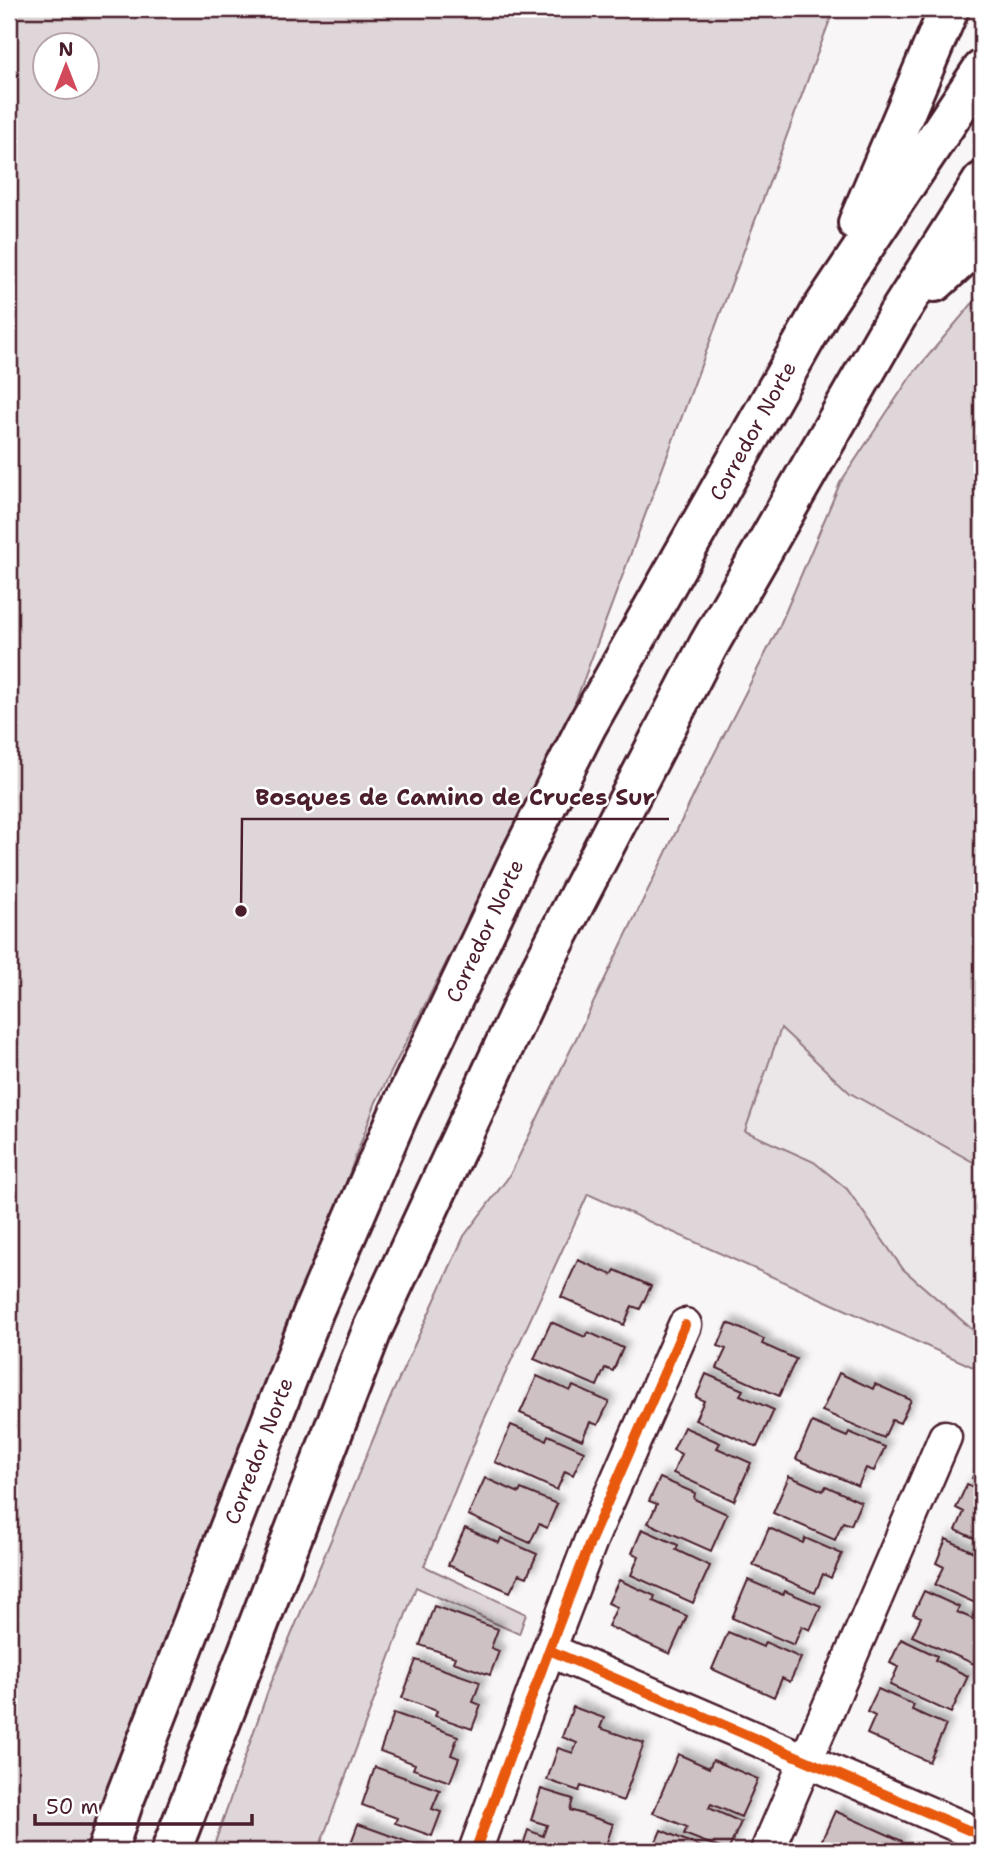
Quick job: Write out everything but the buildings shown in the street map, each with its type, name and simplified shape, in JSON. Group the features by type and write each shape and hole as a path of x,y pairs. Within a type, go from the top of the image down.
{"highway":[{"path":"821,311 949,9"},
{"name":"Corredor Norte","path":"107,1851 123,1803 314,1310 399,1113 518,862 586,727 821,311 982,70"},
{"path":"172,1851 373,1328 533,984 708,646 897,316 982,182"},
{"path":"897,316 982,239"}],"street":[{"path":"475,1851 591,1540 685,1325"},
{"path":"766,1851 945,1437"},
{"path":"548,1650 982,1836"}],"shaded area":[{"path":"9,9 834,9 569,719 376,1102 97,1851 9,1851"},
{"path":"982,292 982,1167 850,1093 781,1028 745,1131 814,1162 847,1189 903,1269 982,1338 982,1371 588,1194 483,1422 424,1566 526,1614 519,1634 416,1587 318,1851 212,1851 269,1688 392,1394 464,1236 510,1175 705,772 780,625 840,483 911,376"},
{"path":"781,1028 850,1093 982,1167 982,1338 903,1269 847,1189 745,1132"}],"cycle path":[{"path":"475,1851 591,1540 685,1325"},
{"path":"549,1650 982,1836"}],"place":[{"name":"Bosques de Camino de Cruces Sur","path":"241,911"}]}
